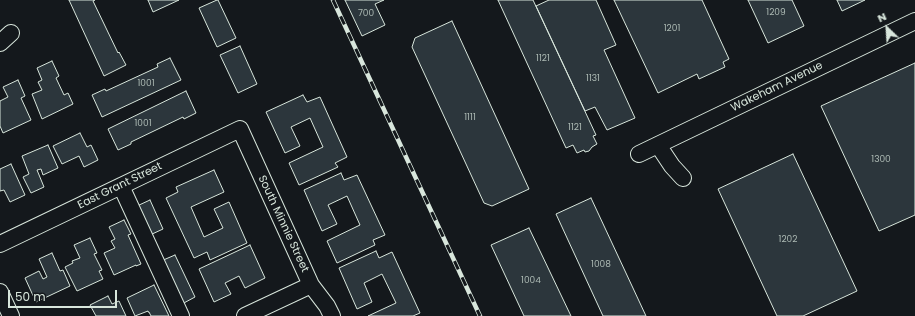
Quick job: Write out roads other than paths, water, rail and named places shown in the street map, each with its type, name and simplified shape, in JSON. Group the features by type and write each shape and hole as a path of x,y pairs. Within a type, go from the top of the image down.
{"street":[{"name":"Wakeham Avenue","path":"639,154 915,21"},
{"name":"East Grant Street","path":"0,244 240,129"},
{"name":"South Minnie Street","path":"240,129 312,285 327,306 332,316"},
{"path":"658,145 672,166 683,178"},
{"path":"121,186 181,316"},
{"path":"245,316 312,285"},
{"path":"0,292 11,316"}],"railway":[{"path":"333,0 480,316"}]}
